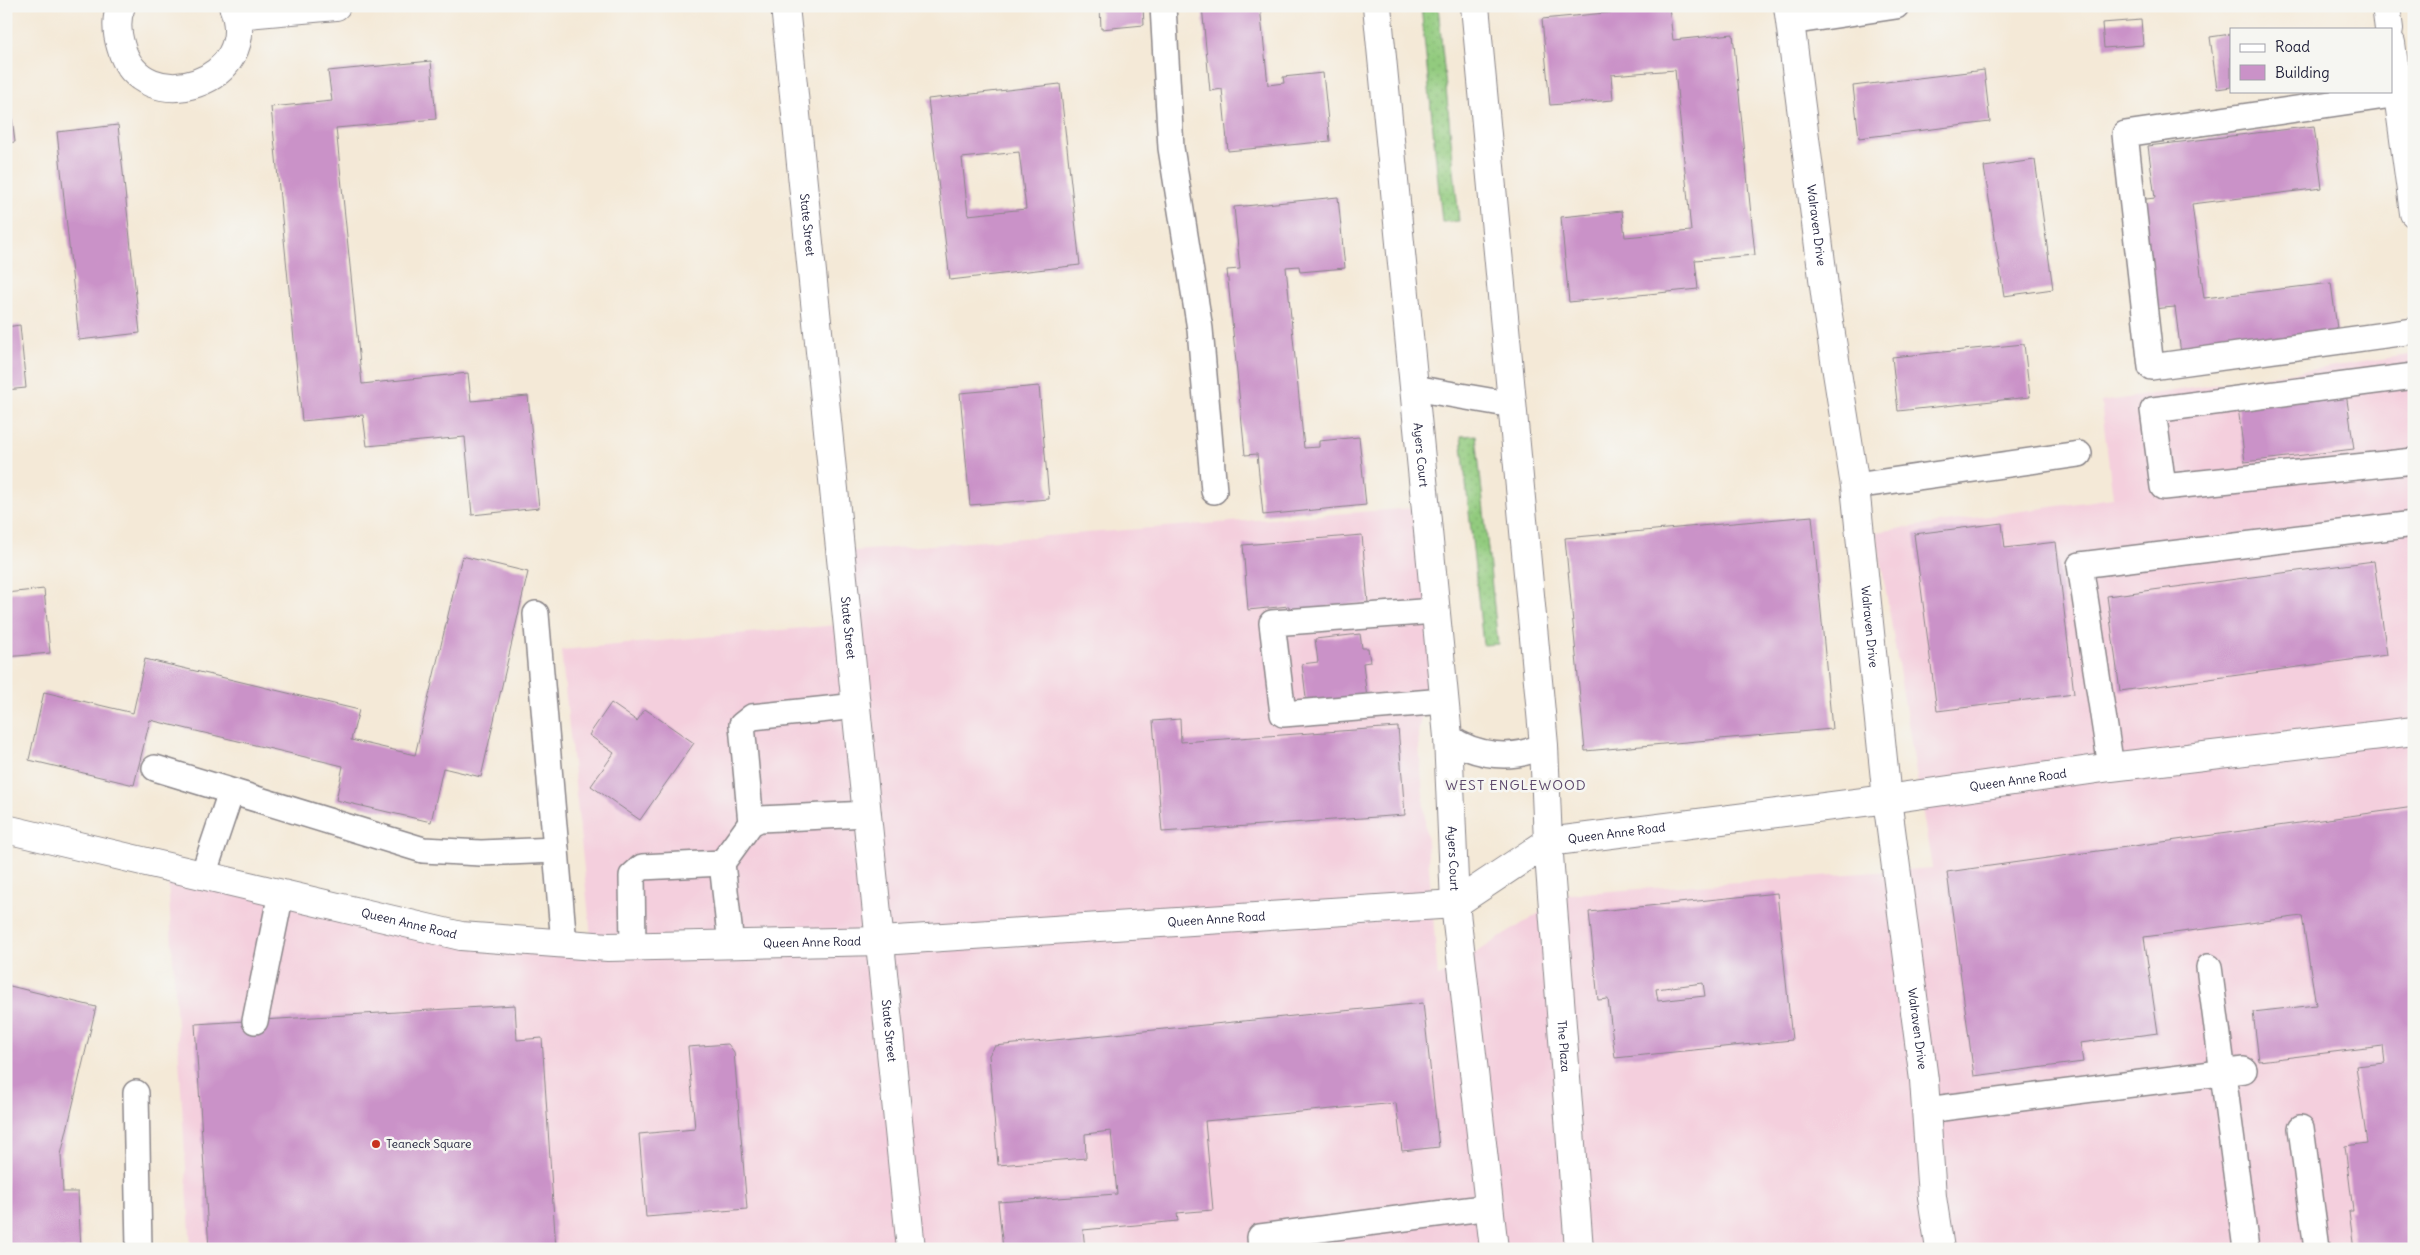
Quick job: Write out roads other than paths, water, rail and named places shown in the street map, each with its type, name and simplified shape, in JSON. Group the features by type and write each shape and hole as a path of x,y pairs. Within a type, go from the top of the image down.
{"street":[{"path":"121,6 118,13 117,33 122,52 139,74 167,87 187,87 205,81 221,70 232,54 238,35 235,11 336,6"},
{"name":"State Street","path":"785,6 911,1249"},
{"name":"Ayers Court","path":"1377,6 1448,738 1455,904"},
{"path":"1475,6 1544,744 1548,842"},
{"path":"2386,6 2389,28"},
{"name":"Walraven Drive","path":"1789,14 1827,309 1854,486 1888,799 1926,1110 1932,1198 1940,1249"},
{"path":"2392,49 2414,213"},
{"name":"Queen Anne Road","path":"6,829 461,936 632,947 881,941 1455,904 1548,842 1888,799 2111,767 2414,730"},
{"name":"The Plaza","path":"1548,842 1580,1249"},
{"path":"1455,904 1494,1249"}],"lane":[{"path":"1163,6 1171,148 1200,328 1214,491"},
{"path":"1789,14 1896,6"},
{"path":"2399,94 2125,134 2151,367 2414,331"},
{"path":"2414,376 2154,410 2163,487 2414,461"},
{"path":"1414,388 1513,405"},
{"path":"1854,486 2079,454"},
{"path":"2111,767 2080,565 2414,524"},
{"path":"1436,611 1272,623 1283,714 1444,701"},
{"path":"536,614 564,944"},
{"path":"751,823 742,725 752,717 857,706"},
{"path":"1448,738 1467,748 1490,754 1533,751 1544,744"},
{"path":"155,768 423,850 481,853 556,850"},
{"path":"203,874 231,792"},
{"path":"731,945 722,863 751,823 760,819 868,814"},
{"path":"632,947 632,876 642,867 722,863"},
{"path":"255,1021 281,893"},
{"path":"2209,966 2233,1071 2246,1249"},
{"path":"1926,1110 2233,1071"},
{"path":"136,1093 139,1249"},
{"path":"2301,1128 2317,1249"},
{"path":"1261,1249 1260,1237 1490,1207"}],"place":[{"name":"Teaneck Square","path":"376,1144"}],"district":[{"name":"WEST ENGLEWOOD","path":"1516,785"}]}
